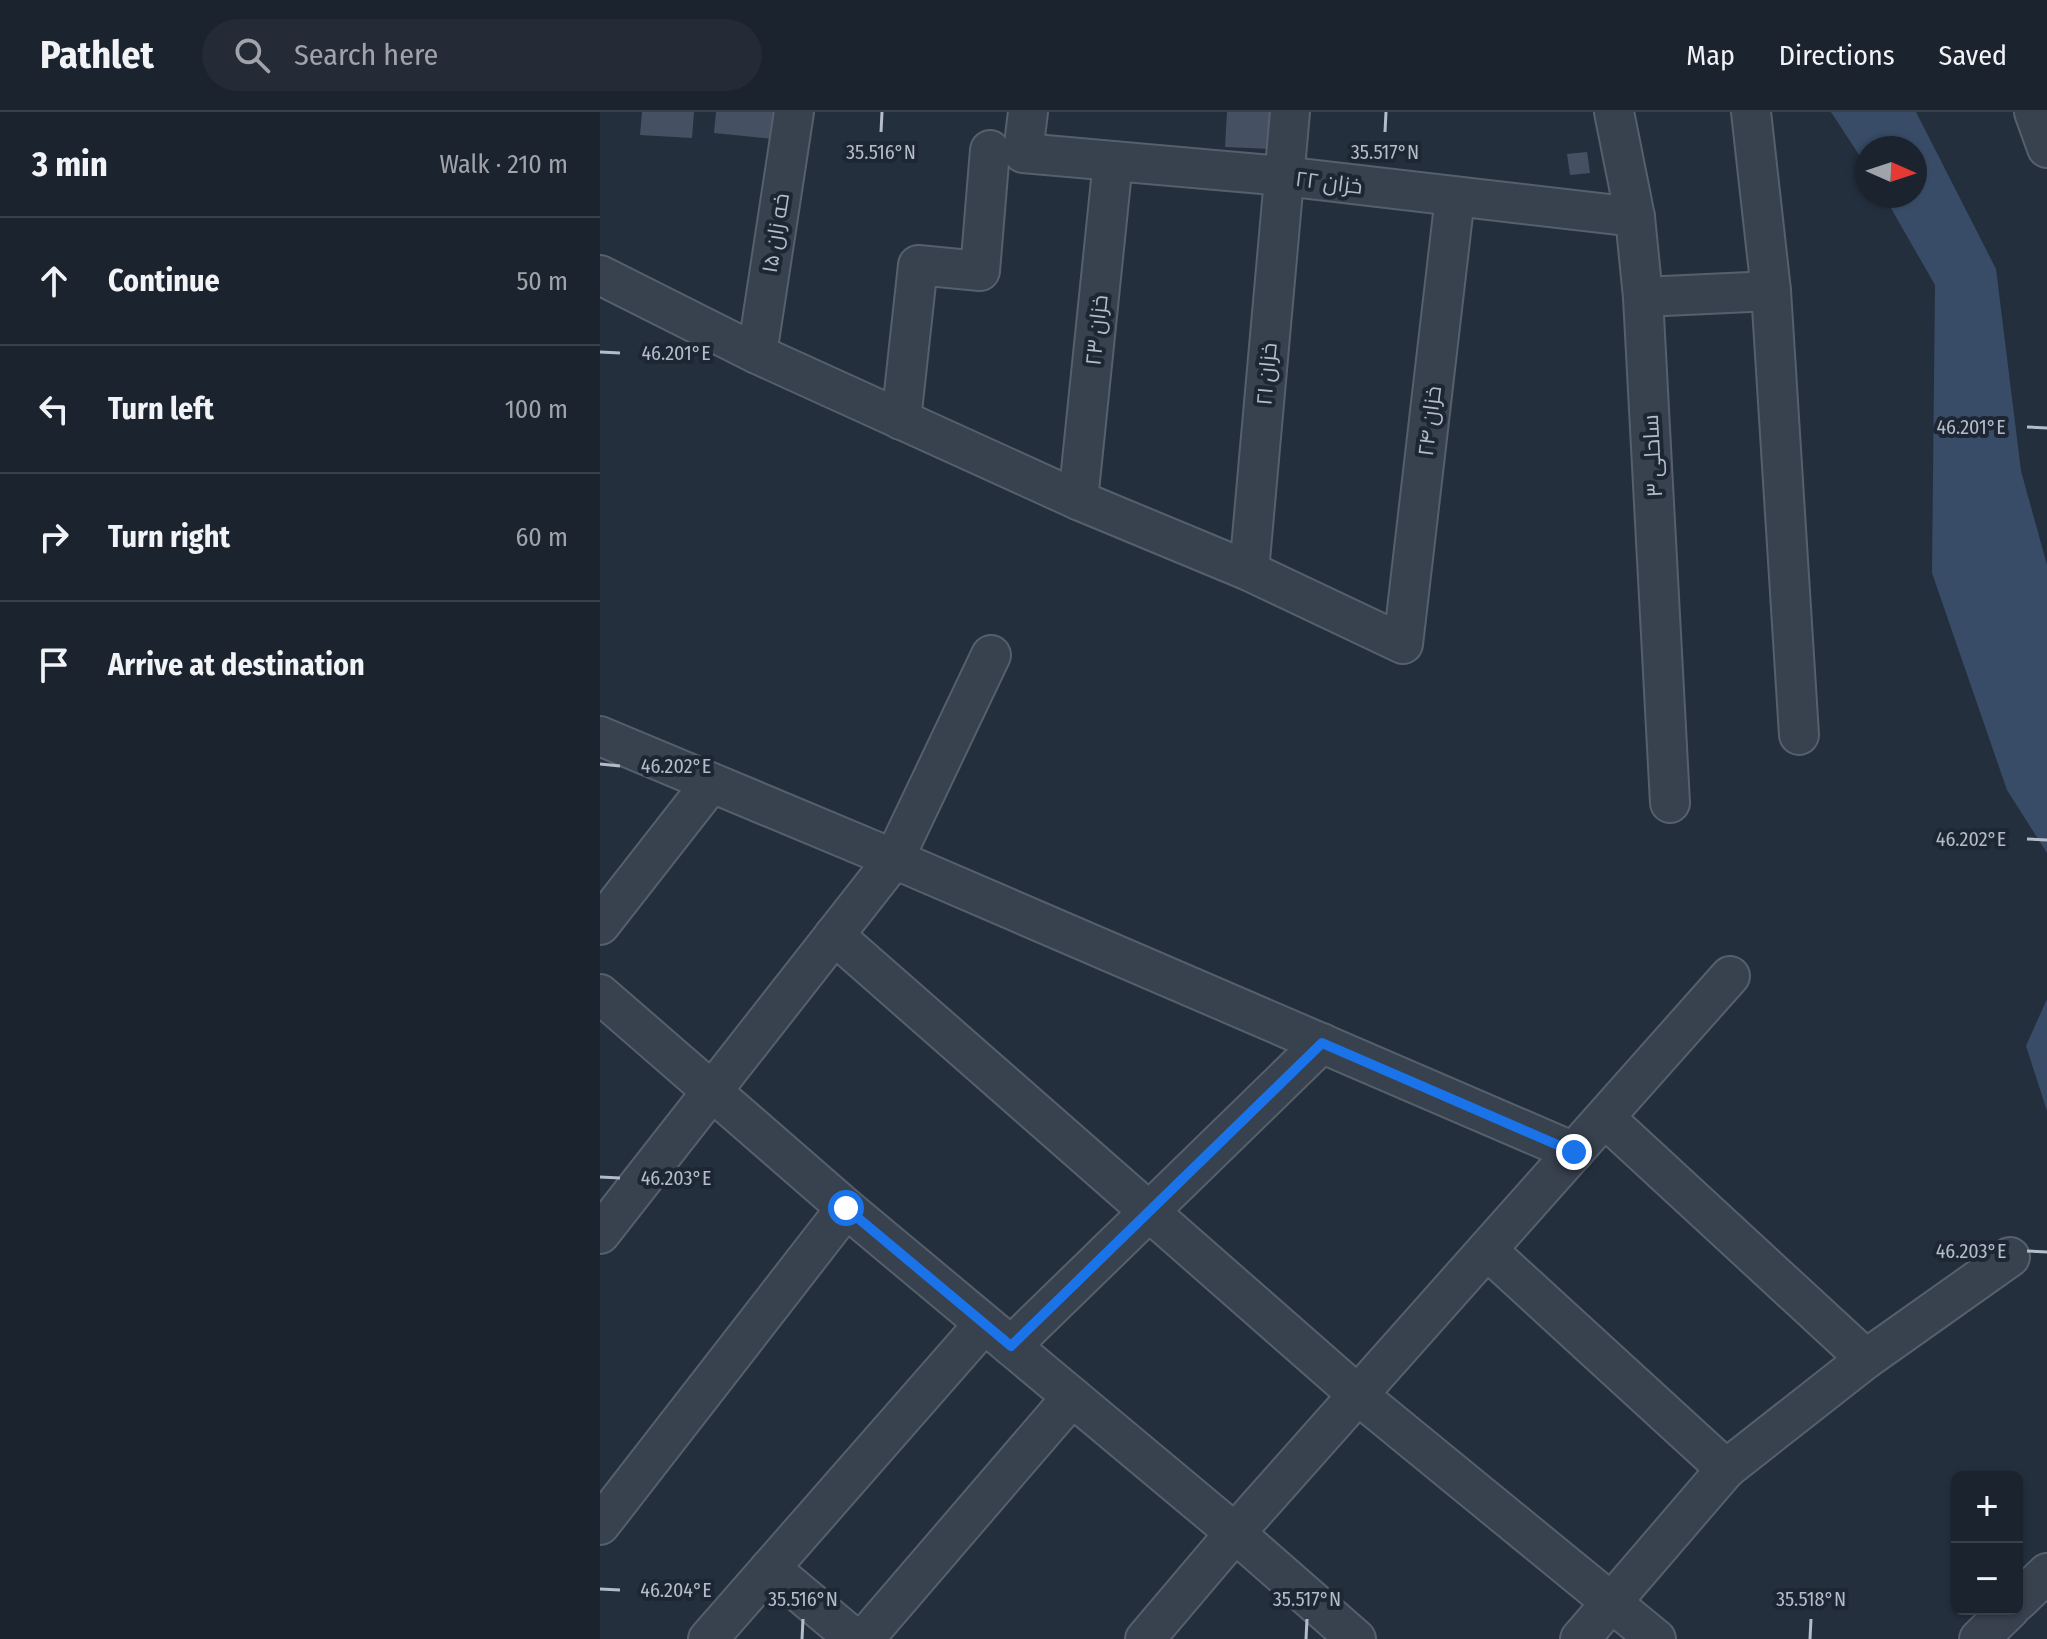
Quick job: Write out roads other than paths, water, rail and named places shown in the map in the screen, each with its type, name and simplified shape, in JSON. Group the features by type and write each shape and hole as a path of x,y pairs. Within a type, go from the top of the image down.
{"street":[{"name":"خه زان ۱۵","path":"757,354 794,112"},
{"path":"901,420 918,265 980,271 1006,152 1028,112"},
{"name":"خزان ۲۱","path":"1249,571 1290,112"},
{"name":"ساحلی ۳","path":"1614,112 1635,217 1643,297 1670,803"},
{"path":"1751,112 1771,291 1799,735"},
{"path":"2034,112 2047,148"},
{"name":"خزان ۲۲","path":"1006,152 1283,176 1635,217"},
{"name":"خزان ۲۳","path":"1078,500 1113,161"},
{"name":"خزان ۲۴","path":"1249,571 1403,644 1455,197"},
{"path":"600,275 757,354 901,420 1078,500 1249,571"},
{"path":"1643,297 1771,291"},
{"path":"600,1234 894,859 991,655"},
{"path":"600,736 1574,1152"},
{"path":"600,925 711,783"},
{"path":"834,935 1358,1395 1656,1639"},
{"path":"1145,1639 1235,1533 1730,976"},
{"path":"600,994 846,1208 1235,1533 1356,1639"},
{"path":"708,1639 770,1568 997,1335 1148,1211 1322,1043"},
{"path":"1605,1118 1866,1359"},
{"path":"600,1525 846,1208"},
{"path":"1487,1250 1726,1469"},
{"path":"1580,1639 1726,1469 1866,1359 2010,1257"},
{"path":"864,1639 1072,1397"},
{"path":"770,1568 855,1639"},
{"path":"2023,1596 2047,1573"},
{"path":"1979,1639 2004,1615"}],"water":[{"path":"1831,112 1916,112 1996,269 2021,471 2047,565 2047,853 2007,790 1932,573 1935,285 1891,208 1927,208 1927,136 1855,136 1855,149"},
{"path":"2047,999 2047,1111 2026,1046"}]}
